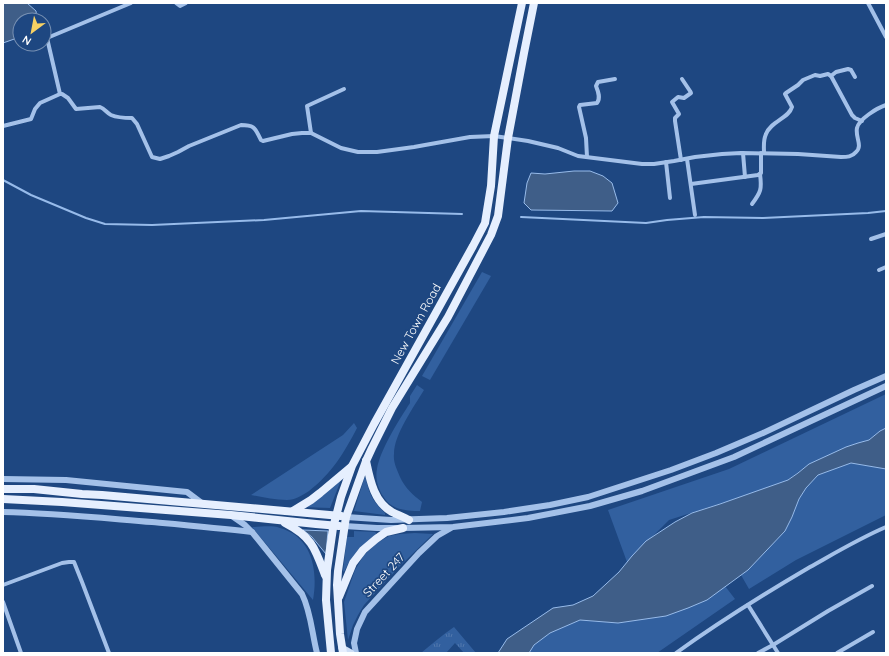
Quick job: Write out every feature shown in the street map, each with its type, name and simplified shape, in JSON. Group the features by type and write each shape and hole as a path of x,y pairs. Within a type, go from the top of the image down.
{"main road":[{"name":"New Town Road","path":"331,653 326,600 326,578 334,525 341,497 352,466 374,424 485,223 491,186 494,136 522,3"},
{"path":"350,653 342,650 337,602 338,571 346,517 366,461 392,408 448,317 491,235 498,216 508,138 534,3"},
{"path":"366,461 372,486 382,505 391,512 409,520"},
{"path":"293,512 320,493 352,466"},
{"path":"3,489 34,489 346,517"},
{"path":"3,499 62,502 344,526"},
{"path":"280,520 299,531 314,547 326,578"},
{"path":"337,602 353,563 364,550 386,532 403,528"}],"street":[{"path":"60,94 47,38 131,3"},
{"path":"176,3 180,6 186,3"},
{"path":"868,3 886,36"},
{"path":"831,76 836,72 848,69 851,70 855,77"},
{"path":"752,204 759,194 762,185 760,174 764,138 768,130 790,112 792,108 785,94 786,93 802,81 814,75 819,76 828,74 831,76 852,115 857,120 862,121"},
{"path":"587,157 586,138 579,106 580,104 597,103 599,101 596,86 597,83 615,79"},
{"path":"681,160 675,121 675,118 679,114 672,102 678,97 684,98 690,93 682,79"},
{"path":"311,133 307,106 344,89"},
{"path":"3,126 31,119 35,109 40,104 62,94 68,98 76,109 100,107 112,116 132,118 137,124 149,152 154,158 160,159 242,125 249,125 255,129 263,141 292,134 311,133 341,148 358,152 377,152 470,138 494,136 519,139 558,148 578,156 642,164 722,154 743,153 798,154 841,157 853,155 859,147 857,129 862,121 868,114 886,105"},
{"path":"743,153 745,177"},
{"path":"687,159 695,215"},
{"path":"666,162 670,198"},
{"path":"691,184 758,176 760,174"},
{"path":"871,239 886,234"},
{"path":"879,270 886,267"},
{"path":"346,517 391,520 453,518 550,505 588,497 671,470 716,453 886,376"},
{"path":"344,526 377,528 453,527 528,518 590,506 642,491 734,457 886,386"},
{"path":"3,479 66,480 187,492 203,504"},
{"path":"588,497 590,506"},
{"path":"3,512 100,517 252,532"},
{"path":"232,516 252,532 302,594 308,609 317,653"},
{"name":"Street 247","path":"356,653 354,643 357,629 365,612 437,536 453,527"},
{"path":"676,653 781,585 876,531 886,527"},
{"path":"3,585 62,563 74,562 109,653"},
{"path":"758,653 872,586"},
{"path":"3,602 21,653"},
{"path":"748,605 778,653"},
{"path":"837,653 873,632"}],"green space":[{"path":"482,272 491,276 430,380 422,376"},
{"path":"417,385 424,390 401,429 395,446 394,457 404,485 422,502 420,511 409,511 399,509 386,501 377,483 376,476 379,461 390,435 410,403 410,396"},
{"path":"886,394 886,428 869,440 809,464 788,480 669,520 627,562 608,510 729,469"},
{"path":"354,423 357,428 331,470 302,496 287,500 251,495 343,435"},
{"path":"851,463 886,469 886,515 796,560 749,589 741,575 785,531 799,499 806,488 818,475"},
{"path":"365,476 372,496 385,515 354,511"},
{"path":"341,480 330,508 302,507"},
{"path":"252,527 277,527 300,539 311,557 315,578 313,600"},
{"path":"354,531 375,532 376,535 357,551 344,572 347,537 354,537"},
{"path":"415,533 433,534 400,566 364,605 353,625 348,640 344,602 355,570 364,555 377,543 389,536"},
{"path":"725,586 735,599 657,653 529,653 534,645 550,633 580,620 618,623 666,616"},
{"path":"454,627 476,653 464,653 455,643 446,653 421,653 441,636"}],"shaded area":[{"path":"3,3 27,3 36,12 12,12 12,40 3,43"},
{"path":"590,171 603,176 612,183 618,203 612,211 531,210 524,203 527,183 531,173 545,174"},
{"path":"886,428 886,469 851,463 818,475 806,488 799,499 785,531 748,570 707,600 666,616 618,623 580,620 550,633 534,645 529,653 498,653 507,639 553,608 573,605 593,596 619,572 646,541 675,522 692,513 788,480 809,464 846,447 869,440"},
{"path":"303,530 328,531 326,554 312,537"}],"waterway":[{"path":"3,180 31,195 86,218 105,224 152,225 264,220 361,211 462,214"},
{"path":"521,217 646,223 704,217 763,218 886,211"}]}
